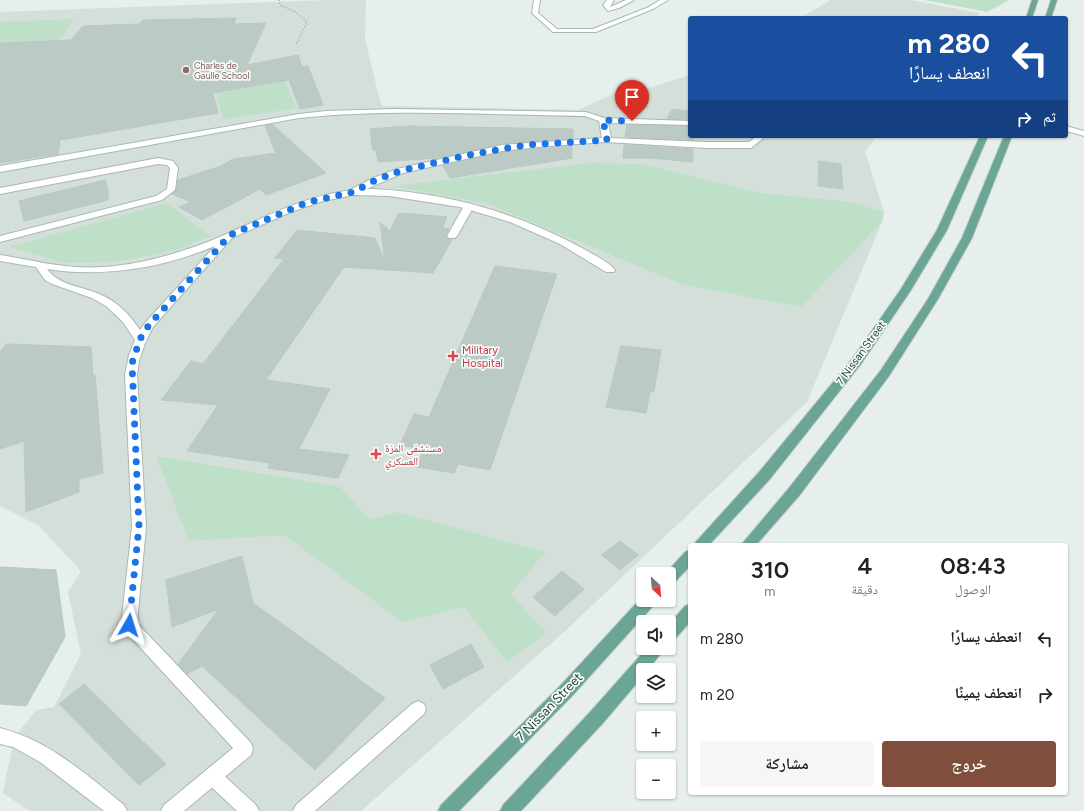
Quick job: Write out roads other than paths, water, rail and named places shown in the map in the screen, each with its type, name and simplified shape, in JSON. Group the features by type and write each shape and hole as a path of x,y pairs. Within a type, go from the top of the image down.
{"main road":[{"path":"1030,16 1035,0"},
{"path":"1049,16 1054,0"},
{"name":"7 Nissan Street","path":"702,543 764,475 857,361 906,290 942,230 983,138"},
{"path":"750,543 794,492 885,373 933,299 967,238 1007,138"},
{"path":"676,571 688,558"},
{"name":"7 Nissan Street","path":"447,811 566,691 643,607"},
{"path":"676,627 688,613"},
{"path":"509,811 597,717 652,655"}],"street":[{"path":"537,0 535,13 555,31 594,31 651,8 665,0"},
{"path":"611,0 606,5 608,9 617,8 631,0"},
{"path":"0,169 299,116 326,113 396,111 578,114 593,116 603,120 688,123"},
{"path":"603,120 607,140"},
{"path":"1068,129 1084,134"},
{"path":"717,138 722,145"},
{"path":"353,192 376,180 400,171 464,156 525,145 607,140 751,145 760,138"},
{"path":"0,191 158,161 170,163 174,168 171,190 159,198 0,239"},
{"path":"1,259 86,270 135,265 185,252 308,202 353,192 402,194 434,198 469,206 516,221 574,247 610,270"},
{"path":"452,236 469,206"},
{"path":"170,811 245,749 129,625 139,526 131,375 132,363 140,339 161,312 230,235"},
{"path":"39,264 42,270 54,281 97,297 110,304 132,326 140,339"},
{"path":"302,811 418,709"},
{"path":"0,736 14,738 66,770 118,811"},
{"path":"212,776 250,811"}],"place":[{"name":"Charles de Gaulle School","path":"186,70"},
{"name":"Military Hospital","path":"453,356"},
{"name":"مستشفى المزة العسكري","path":"376,454"}]}
